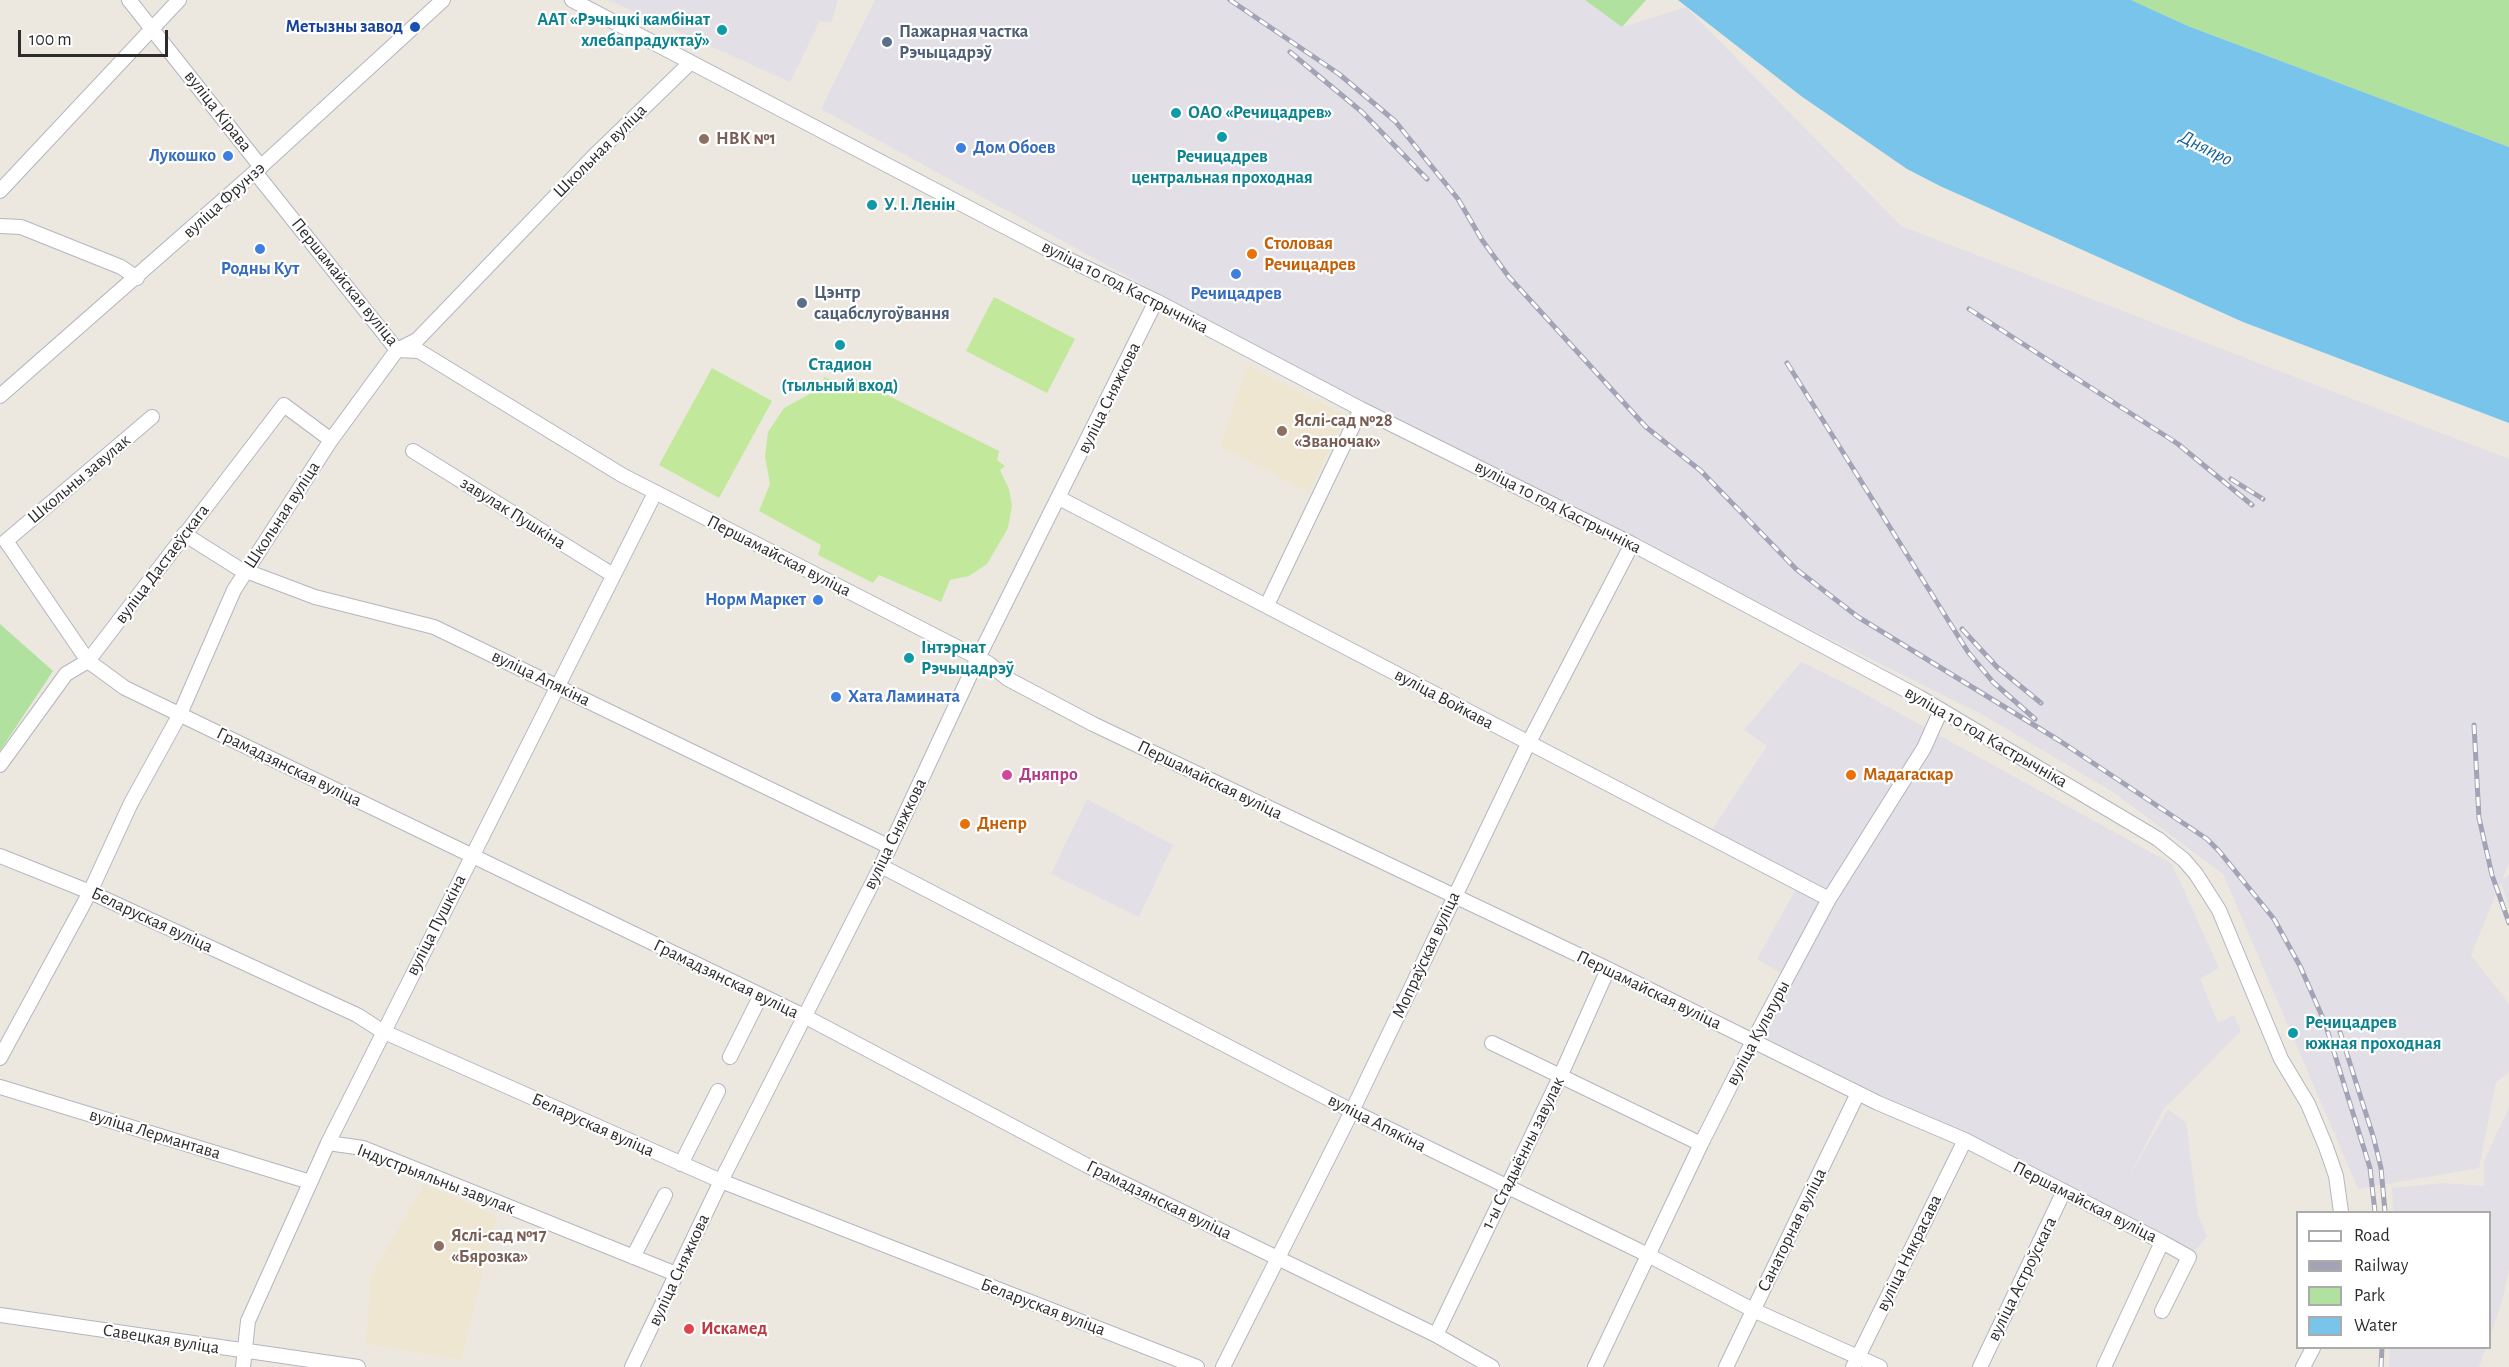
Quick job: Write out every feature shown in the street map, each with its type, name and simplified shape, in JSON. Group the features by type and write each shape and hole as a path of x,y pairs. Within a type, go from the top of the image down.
{"street":[{"name":"вуліца Кірава","path":"129,0 153,28 258,170"},
{"path":"0,191 179,0"},
{"name":"вуліца Фрунзэ","path":"0,396 258,170 443,0"},
{"name":"вуліца 10 год Кастрычніка","path":"572,0 690,63 907,173 1055,253 1156,301 1361,409 1632,544 1941,710 2132,822 2172,849 2196,874 2218,910 2281,1059 2313,1115 2336,1176 2341,1211"},
{"name":"Школьная вуліца","path":"0,1058 90,892 131,803 180,714 234,590 331,440 397,350 417,340 593,157 690,63"},
{"name":"Першамайская вуліца","path":"258,170 397,350 419,351 655,493 978,658 1008,679 1093,724 1608,969 1858,1092 1965,1140 2162,1242 2189,1257 2162,1311"},
{"path":"0,226 21,227 121,267 137,278"},
{"name":"вуліца Сняжкова","path":"632,1367 721,1181 881,866 978,658 1156,301"},
{"name":"вуліца Дастаеўскага","path":"0,765 66,674 88,661 284,405 331,440"},
{"path":"1267,605 1361,409"},
{"name":"Школьны завулак","path":"6,541 152,417"},
{"name":"завулак Пушкіна","path":"413,451 613,575"},
{"name":"вуліца Пушкіна","path":"243,1367 248,1321 328,1143 382,1031 655,493"},
{"name":"вуліца Войкава","path":"1059,498 1829,899"},
{"name":"вуліца Апякіна","path":"184,534 246,571 315,597 434,627 890,847"},
{"name":"Грамадзянская вуліца","path":"6,541 88,661 125,688 804,1016 1086,1165 1436,1335 1492,1367"},
{"name":"Мопраўская вуліца","path":"1223,1367 1352,1111 1528,744 1632,544"},
{"name":"вуліца Культуры","path":"1595,1367 1701,1144 1753,1041 1829,899 1924,748 1941,710"},
{"name":"Беларуская вуліца","path":"0,856 90,892 357,1015 382,1031 681,1164 1197,1367"},
{"name":"вуліца Апякіна","path":"881,866 1352,1111 1506,1188 1648,1254 1855,1361 1880,1367"},
{"name":"1-ы Стадыённы завулак","path":"1436,1335 1560,1077 1608,969"},
{"path":"730,1058 760,995"},
{"path":"1492,1043 1701,1144"},
{"name":"вуліца Лермантава","path":"0,1086 310,1182"},
{"path":"681,1164 718,1091"},
{"name":"Санаторная вуліца","path":"1726,1367 1858,1092"},
{"name":"вуліца Някрасава","path":"1855,1361 1965,1140"},
{"name":"Індустрыяльны завулак","path":"328,1143 363,1148 676,1274"},
{"name":"вуліца Астроўскага","path":"1980,1367 2064,1191"},
{"path":"633,1257 665,1195"},
{"path":"2104,1367 2162,1242"},
{"name":"Савецкая вуліца","path":"0,1315 358,1367"},
{"path":"2303,1367 2312,1349"}],"shaded area":[{"path":"608,0 838,0 831,23 820,21 790,82"},
{"path":"875,0 1585,0 1622,27 1686,7 1901,226 2509,459 2509,863 2502,880 2509,875 2509,909 2501,882 2471,955 2509,1004 2509,1072 2496,1082 2479,1168 2358,1189 2223,874 2113,792 1983,715 1342,396 1346,390 1343,394 821,109"},
{"name":"Яслі-сад №28 «Званочак»","path":"1247,365 1347,416 1308,492 1220,446"},
{"path":"1801,662 1843,682 2172,864 2219,968 2200,979 2218,1023 2234,1015 2241,1031 2163,1110 2127,1181 2168,1109 2186,1123 2198,1215 2207,1236 2195,1251 1762,1036 1790,978 1757,959 1802,878 1712,830 1767,746 1744,730"},
{"path":"1087,799 1173,845 1139,917 1051,874"},
{"path":"2509,1107 2509,1269 2503,1298 2491,1333 2491,1211 2393,1211 2392,1188 2443,1183 2484,1186 2484,1161"},
{"name":"Яслі-сад №17 «Бярозка»","path":"424,1184 497,1216 461,1360 366,1344 371,1276"},
{"path":"2390,1349 2486,1349 2479,1367 2389,1367"}],"green space":[{"path":"1585,0 1646,0 1622,27"},
{"path":"2131,0 2509,0 2509,147 2188,26"},
{"path":"994,297 1075,339 1047,393 966,351"},
{"path":"712,368 772,401 719,498 659,465"},
{"path":"849,376 999,451 997,460 1005,466 1000,470 1009,489 1012,506 1008,528 987,564 969,576 950,580 941,602 879,575 873,583 818,555 821,545 759,511 770,484 765,456 768,432 784,408 821,388 824,377 844,384"},
{"path":"0,624 53,671 0,751"}],"water":[{"path":"1678,0 2131,0 2188,26 2509,147 2509,423 2243,322 1940,186 1907,169 1801,96"}],"railway":[{"path":"1230,0 1339,74 1395,121 1458,199 1482,240 1509,277 1646,427 1701,471 1796,569 1858,617 2060,741 2207,839 2219,851 2274,919 2300,966 2325,1023 2370,1168 2375,1211"},
{"path":"1290,52 1362,112 1427,179"},
{"path":"1969,309 2178,444 2252,505"},
{"path":"1787,363 1968,652 1993,682 2035,719"},
{"path":"2231,479 2263,499"},
{"path":"1962,629 1997,667 2041,703"},
{"path":"2474,725 2479,818 2492,875 2509,923"},
{"path":"2340,1032 2374,1139 2381,1168 2385,1211"},
{"path":"2381,1367 2382,1349"}],"place":[{"name":"Метызны завод","path":"415,27"},
{"name":"ААТ «Рэчыцкі камбінат хлебапрадуктаў»","path":"722,30"},
{"name":"Пажарная частка Рэчыцадрэў","path":"887,42"},
{"name":"ОАО «Речицадрев»","path":"1176,113"},
{"name":"Речицадрев центральная проходная","path":"1222,137"},
{"name":"НВК №1","path":"704,139"},
{"name":"Дом Обоев","path":"961,148"},
{"name":"Лукошко","path":"228,156"},
{"name":"У. І. Ленін","path":"872,205"},
{"name":"Родны Кут","path":"260,249"},
{"name":"Столовая Речицадрев","path":"1252,254"},
{"name":"Речицадрев","path":"1236,274"},
{"name":"Цэнтр сацабслугоўвання","path":"802,303"},
{"name":"Стадион (тыльный вход)","path":"840,345"},
{"name":"Яслі-сад №28 «Званочак»","path":"1282,431"},
{"name":"Норм Маркет","path":"818,600"},
{"name":"Інтэрнат Рэчыцадрэў","path":"909,658"},
{"name":"Хата Ламината","path":"836,697"},
{"name":"Дняпро","path":"1007,775"},
{"name":"Мадагаскар","path":"1851,775"},
{"name":"Днепр","path":"965,824"},
{"name":"Речицадрев южная проходная","path":"2293,1033"},
{"name":"Яслі-сад №17 «Бярозка»","path":"439,1246"},
{"name":"Искамед","path":"689,1329"}]}
